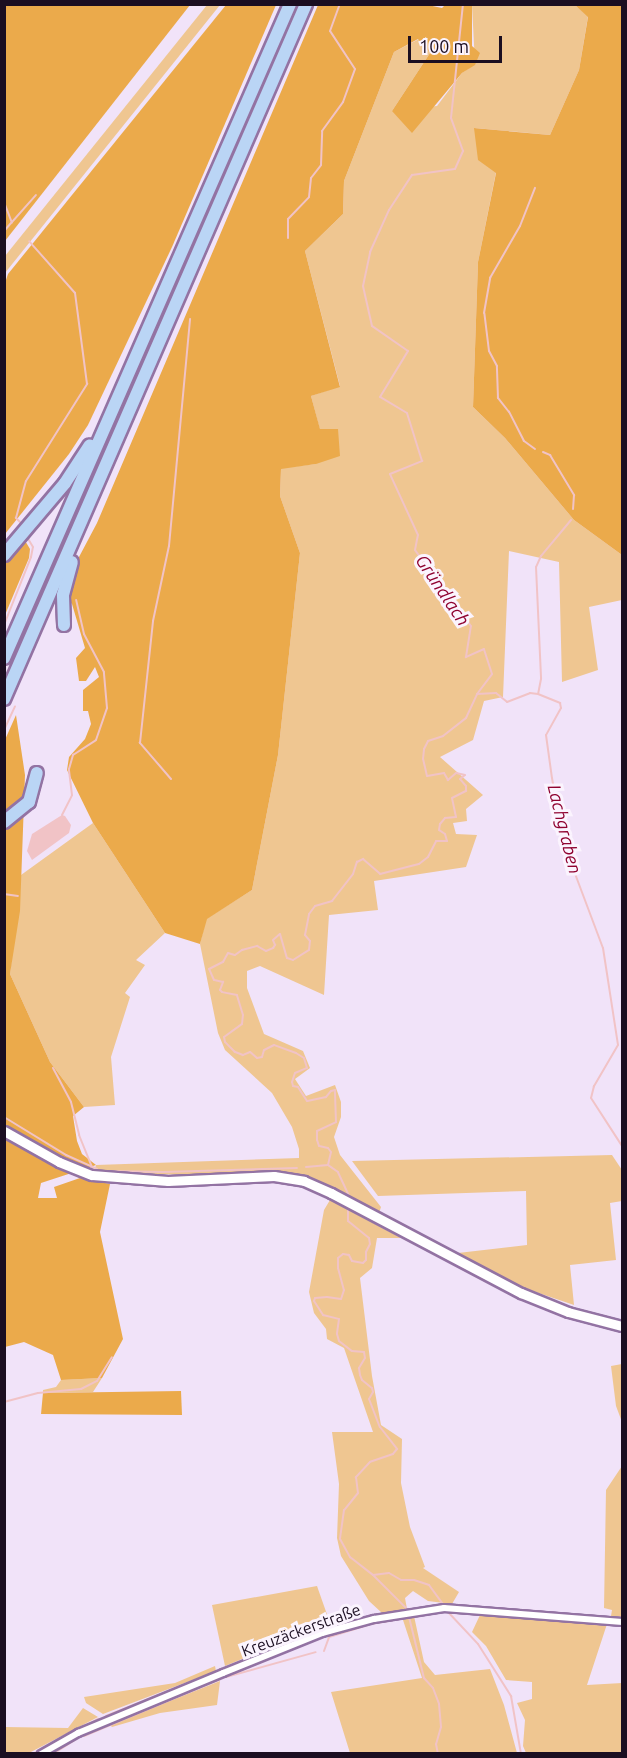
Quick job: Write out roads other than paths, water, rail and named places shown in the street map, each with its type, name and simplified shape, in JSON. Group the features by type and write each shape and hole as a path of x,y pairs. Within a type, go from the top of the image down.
{"highway":[{"path":"4,658 97,442 228,152 290,4"},
{"path":"4,699 306,4"},
{"path":"4,555 65,483 89,446 97,442"},
{"path":"64,624 63,595 66,579 78,546 77,532"},
{"path":"4,822 29,802 38,773"}],"street":[{"path":"4,1131 59,1162 92,1175 168,1181 280,1176 309,1183 526,1296 568,1312 622,1326"},
{"name":"Kreuzäckerstraße","path":"41,1754 78,1732 234,1668 322,1633 374,1619 444,1608 622,1622"}],"waterway":[{"path":"288,238 288,219 309,197 311,178 321,165 322,131 343,102 355,69 330,31 340,4"},
{"name":"Gründlach","path":"350,1198 338,1172 328,1165 331,1152 328,1148 319,1146 317,1140 317,1131 336,1122 335,1090 326,1097 307,1101 292,1082 295,1073 307,1068 304,1058 296,1053 274,1045 264,1050 262,1057 257,1058 250,1052 243,1055 235,1052 225,1042 224,1037 242,1024 243,1015 237,995 222,992 220,990 223,982 214,980 209,969 223,962 228,953 235,955 242,950 257,946 266,951 273,948 275,945 273,940 280,934 287,958 293,960 309,950 310,941 305,935 309,914 315,906 332,901 353,874 357,862 363,859 380,874 419,864 428,857 436,841 447,841 445,834 439,830 440,824 445,818 456,817 452,798 466,791 466,786 460,779 465,775 456,773 448,780 444,773 427,776 423,759 424,749 428,741 443,736 466,718 477,694 492,674 484,649 466,657 471,626 415,550 418,535 390,474 422,461 407,413 380,397 408,351 372,326 363,286 370,252 389,210 412,175 455,169 463,151 451,118 463,4"},
{"name":"Lachgraben","path":"535,188 520,226 490,278 484,313 489,351 497,366 498,398 509,412 524,441 535,449"},
{"path":"4,231 36,195"},
{"path":"4,202 12,223"},
{"path":"20,522 16,518 26,481 87,384 75,293 29,241"},
{"path":"171,779 140,743 153,621 169,546 190,319"},
{"name":"Lachgraben","path":"543,452 550,455 574,495 573,509"},
{"name":"Lachgraben","path":"571,520 541,556 536,567 541,679 538,694 560,703 561,708 546,735 552,778 559,819 574,871 603,948 618,1045 594,1086 591,1098 622,1146"},
{"path":"4,625 31,557 33,547 27,537"},
{"path":"62,815 72,795 69,769 73,755 96,740 107,708 104,672 84,634 76,600"},
{"path":"477,694 496,693 507,702 530,693 538,694"},
{"path":"4,730 15,706"},
{"path":"4,894 18,896"},
{"path":"53,1068 71,1102 79,1135 92,1167"},
{"path":"4,1117 66,1155 97,1169"},
{"path":"306,1167 328,1165"},
{"path":"103,1171 164,1172 297,1168"},
{"name":"Gründlach","path":"348,1207 348,1221 369,1238 370,1244 366,1252 366,1260 363,1263 352,1261 349,1255 343,1254 338,1258 338,1268 344,1290 341,1299 327,1297 315,1298 314,1301 323,1315 339,1319 337,1334 339,1341 352,1351 364,1352 365,1358 359,1368 360,1375 362,1380 372,1388 373,1392 369,1399 380,1427 397,1449 393,1454 370,1462 356,1477 358,1493 344,1510 340,1539 350,1557 373,1575 408,1610"},
{"path":"4,1402 38,1393 81,1389 97,1381 112,1357"},
{"path":"373,1575 389,1573 401,1580 414,1580 429,1585 443,1604"},
{"path":"448,1612 478,1644 511,1696 521,1754"},
{"name":"Gründlach","path":"324,1651 329,1637 371,1624 409,1617 424,1678 433,1688 439,1704 441,1727 436,1744 438,1754"},
{"path":"106,1716 330,1627"},
{"path":"226,1677 316,1652"},
{"path":"84,1736 220,1679"},
{"path":"33,1754 98,1719"},
{"path":"53,1754 78,1738"}]}
